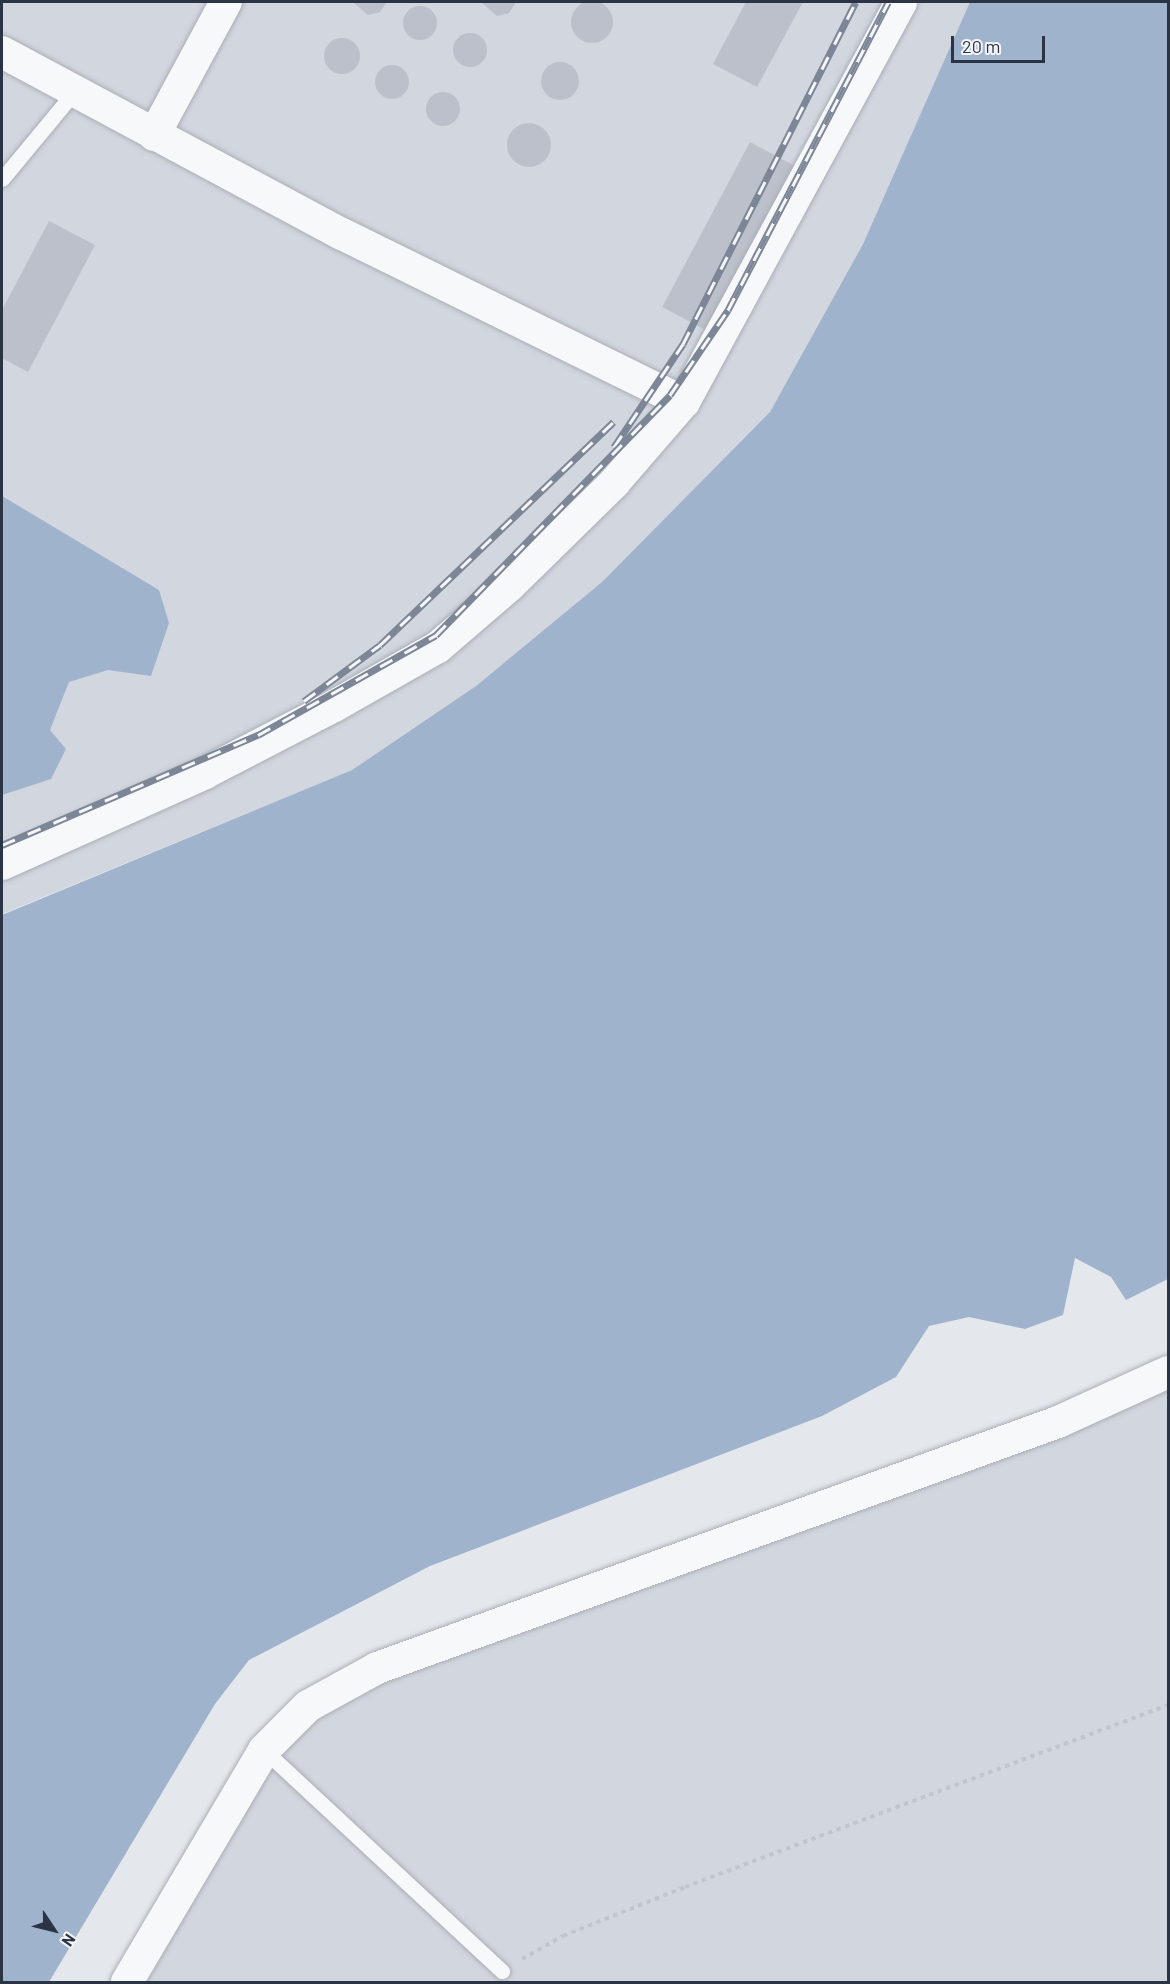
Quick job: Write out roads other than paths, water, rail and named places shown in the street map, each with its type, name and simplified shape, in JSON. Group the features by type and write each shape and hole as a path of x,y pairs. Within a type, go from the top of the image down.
{"street":[{"path":"154,135 226,2"},
{"path":"2,864 205,773 438,647 614,483 684,402 901,2"},
{"path":"2,52 154,135 684,402"},
{"path":"127,1983 264,1750 308,1706 377,1668 1058,1422 1168,1372"}],"lane":[{"path":"2,179 74,92"},
{"path":"264,1750 502,1971"}],"water":[{"path":"970,2 1168,2 1168,1279 1126,1300 1111,1277 1075,1258 1063,1315 1025,1329 969,1317 929,1326 896,1377 822,1416 430,1566 249,1660 215,1704 49,1982 2,1982 2,915 352,770 476,686 602,582 770,412 863,244"},
{"path":"2,496 159,590 169,623 151,676 108,670 69,682 50,730 66,749 51,779 2,795"}],"railway":[{"path":"614,447 683,344 856,2"},
{"path":"2,845 258,735 436,635 670,395 728,310 888,2"},
{"path":"304,701 380,645 613,422"}]}
